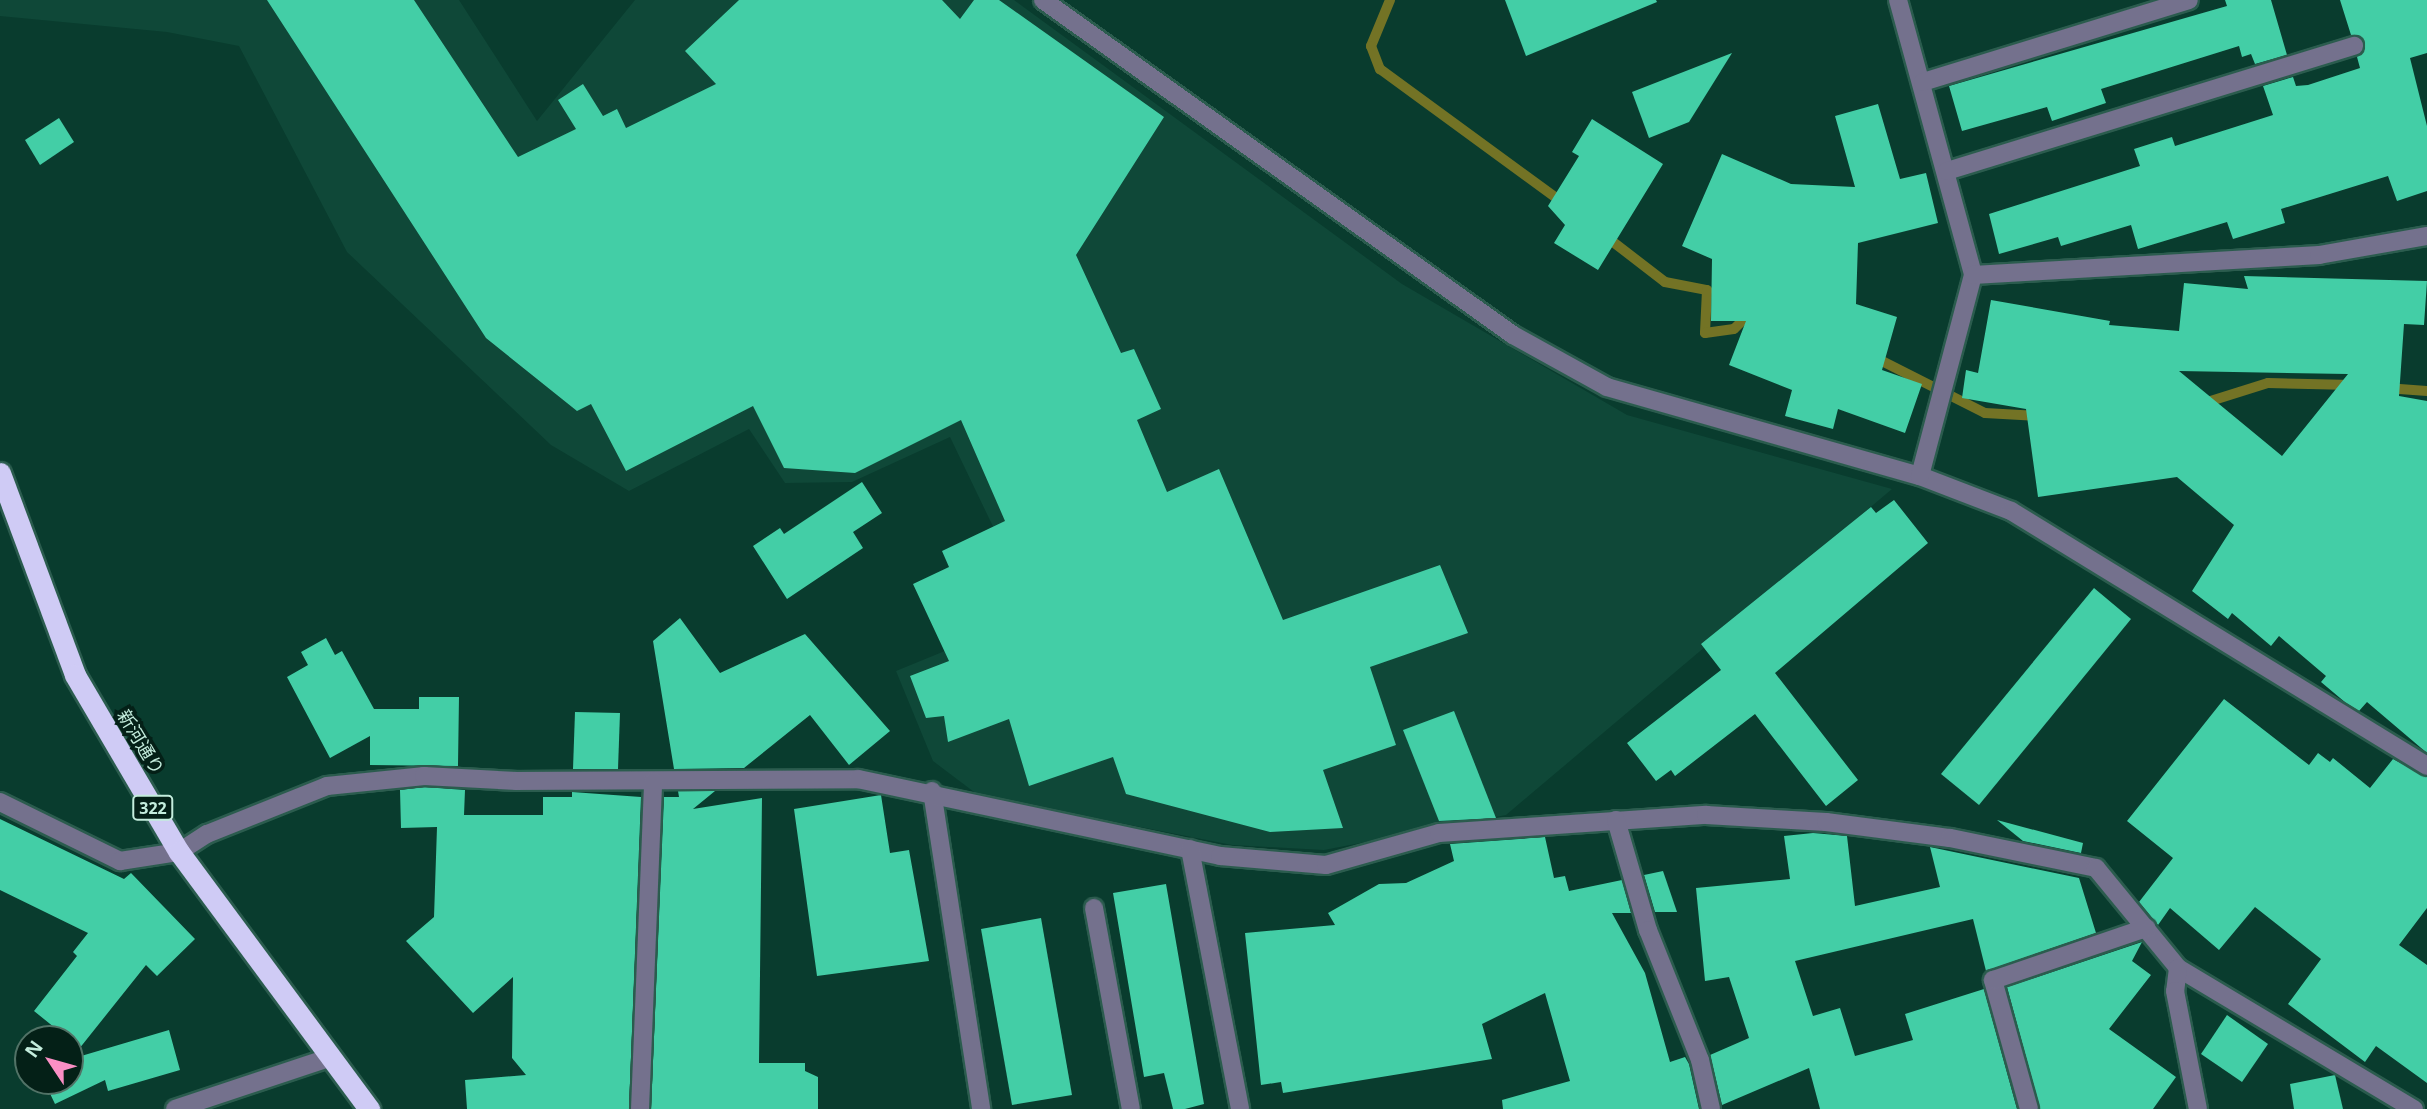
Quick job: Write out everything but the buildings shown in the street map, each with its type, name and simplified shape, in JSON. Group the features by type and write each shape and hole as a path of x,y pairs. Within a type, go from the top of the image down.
{"highway":[{"name":"新河通り","path":"0,473 75,676 179,852 328,1058 369,1109"}],"street":[{"path":"1042,0 1513,335 1607,387 1920,476 2011,511 2427,766"},
{"path":"1898,0 1923,82 1973,275 1920,476"},
{"path":"1923,82 2189,0"},
{"path":"1947,172 2354,46"},
{"path":"1973,275 2319,255 2427,236"},
{"path":"0,802 120,861 179,852 207,834 327,786 424,776 653,781 858,779 932,791 1190,849 1326,864 1439,832 1706,815 1826,822 1950,838 2096,868 2178,968 2413,1109"},
{"path":"640,1109 653,781"},
{"path":"932,791 981,1109"},
{"path":"1616,820 1648,930 1700,1060 1712,1109"},
{"path":"1190,849 1240,1109"},
{"path":"1094,908 1131,1109"},
{"path":"2029,1109 1993,980 2146,929"},
{"path":"2178,968 2175,991 2198,1109"},
{"path":"175,1109 328,1058"}],"shaded area":[{"path":"0,0 459,0 537,121 635,0 1014,0 1402,284 1627,415 1892,489 1506,815 1324,850 1232,845 978,795 933,761 896,671 1035,614 950,437 852,482 785,483 749,429 629,491 551,445 347,252 239,46 167,32 0,16"}],"waterway":[{"path":"1390,0 1371,46 1380,69 1563,203"},
{"path":"1604,235 1665,282 1707,290 1705,333 1734,329 1745,318 1755,321"},
{"path":"1874,357 1985,413 2039,416"},
{"path":"2201,404 2268,383 2353,385"},
{"path":"2386,388 2427,391"}]}
